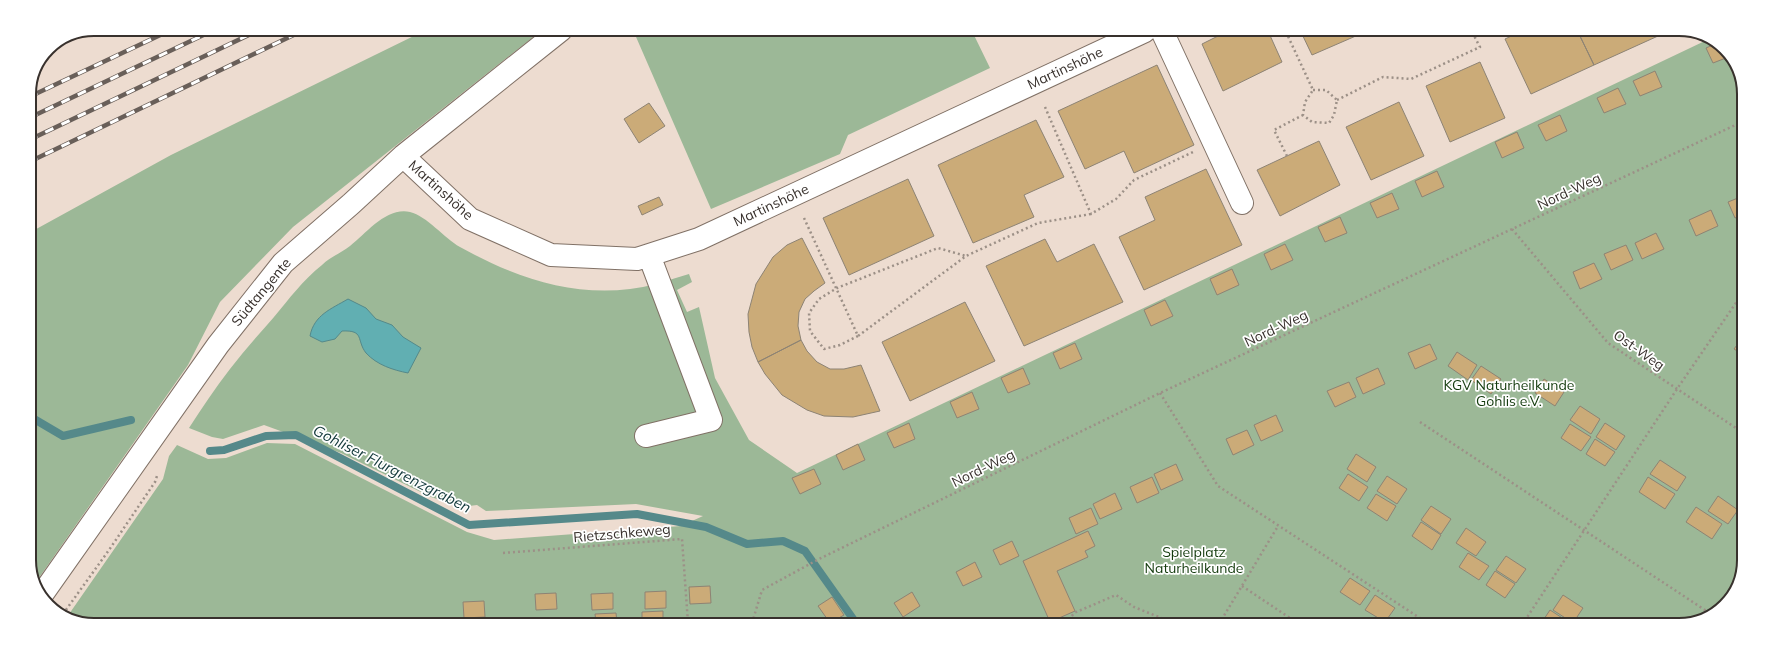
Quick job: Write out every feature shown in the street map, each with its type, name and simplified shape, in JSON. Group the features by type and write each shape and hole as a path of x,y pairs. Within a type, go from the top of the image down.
{"street":[{"name":"Südtangente","path":"45,590 218,345 283,263 352,204 403,156 553,36"},
{"name":"Martinshöhe","path":"403,156 470,219 551,255 637,259 699,239 1134,36"},
{"path":"1164,36 1242,203"},
{"path":"646,436 711,420 649,255"}],"path":[{"path":"1288,36 1313,90"},
{"path":"1337,100 1383,77 1412,79 1480,47 1474,36"},
{"path":"1313,90 1326,90 1337,100"},
{"path":"1303,115 1305,102 1313,90"},
{"path":"1303,115 1312,122 1329,123 1334,115 1337,100"},
{"path":"1045,108 1091,214"},
{"path":"1287,156 1274,130 1303,115"},
{"name":"Nord-Weg","path":"754,618 762,590 819,559 1160,393 1737,124"},
{"path":"966,256 938,248 837,288 820,299 809,314 810,331 824,349 840,345 858,336 966,256 1038,223 1091,214 1116,199 1134,180 1214,143"},
{"path":"804,218 858,336"},
{"name":"Ost-Weg","path":"1512,229 1608,343 1737,429"},
{"path":"1527,618 1677,389 1737,301"},
{"path":"1160,393 1218,486 1419,618"},
{"path":"1420,422 1585,529 1707,611"},
{"path":"66,610 155,482 159,470"},
{"path":"1223,618 1278,526"},
{"name":"Rietzschkeweg","path":"503,553 682,539 688,618"},
{"path":"1242,586 1291,618"},
{"path":"1070,618 1074,613 1116,595 1134,607 1161,618"}],"green space":[{"path":"414,36 534,36 293,227 220,302 188,365 39,578 36,564 36,229 171,155"},
{"path":"636,36 974,36 990,68 848,135 840,154 711,209"},
{"name":"KGV Naturheilkunde Gohlis e.V.","path":"1704,41 1720,53 1733,72 1737,90 1737,567 1734,579 1729,589 1720,601 1705,612 1694,616 1686,618 87,618 70,613 163,479 169,456 177,445 208,459 226,458 267,443 295,444 467,532 494,540 681,526 703,516 636,504 486,511 477,505 461,507 431,497 341,453 264,425 223,439 212,437 189,428 230,369 302,283 325,262 350,246 377,222 393,213 401,211 410,212 423,218 454,243 483,259 507,270 555,285 605,291 630,289 656,284 689,274 692,282 677,290 687,312 699,307 715,378 749,440 797,473"}],"water":[{"path":"348,299 366,308 376,319 392,325 403,337 421,348 408,373 375,361 366,353 359,337 354,332 342,331 335,339 322,342 310,336 315,323 324,313"}],"building":[{"path":"1218,36 1270,36 1282,62 1223,91 1202,44"},
{"path":"1303,36 1356,36 1312,55"},
{"path":"1511,36 1580,36 1594,65 1531,94 1505,39"},
{"path":"1580,36 1658,36 1594,65"},
{"path":"1711,46 1725,58 1713,63 1706,48"},
{"path":"1480,62 1505,118 1450,142 1426,86"},
{"path":"1157,65 1194,145 1134,173 1124,151 1085,169 1058,111"},
{"path":"1655,71 1662,87 1640,96 1633,81"},
{"path":"1618,88 1626,104 1604,113 1597,98"},
{"path":"1399,102 1424,156 1371,180 1346,127"},
{"path":"649,103 665,126 639,143 624,119"},
{"path":"1560,115 1567,131 1546,141 1538,125"},
{"path":"1036,120 1064,177 1024,195 1034,217 973,243 938,165"},
{"path":"1517,132 1524,148 1502,158 1495,142"},
{"path":"1319,141 1340,185 1280,216 1257,170"},
{"path":"1206,169 1242,245 1144,290 1119,237 1155,220 1145,197"},
{"path":"1437,171 1444,187 1422,197 1415,181"},
{"path":"908,179 934,236 849,275 823,218"},
{"path":"1392,193 1399,209 1377,218 1370,203"},
{"path":"659,197 663,205 642,215 638,206"},
{"path":"1737,198 1737,217 1735,218 1728,202"},
{"path":"1711,210 1718,226 1696,236 1689,220"},
{"path":"1340,217 1347,233 1325,242 1318,227"},
{"path":"1656,233 1664,249 1642,259 1635,243"},
{"path":"802,238 825,283 805,299 799,312 798,326 801,340 758,362 752,347 748,314 756,284 773,257 787,245"},
{"path":"1045,239 1057,262 1094,244 1123,302 1024,346 986,266"},
{"path":"1285,244 1293,260 1271,270 1264,254"},
{"path":"1626,245 1633,260 1611,270 1604,254"},
{"path":"1594,263 1602,279 1580,289 1573,272"},
{"path":"1232,269 1239,285 1217,295 1210,279"},
{"path":"1165,300 1173,316 1151,326 1144,310"},
{"path":"965,302 995,361 910,401 882,342"},
{"path":"801,340 807,351 817,362 830,369 844,369 861,365 880,411 853,417 824,416 807,410 782,395 765,374 758,362"},
{"path":"1075,343 1082,359 1060,369 1053,353"},
{"path":"1430,344 1437,359 1415,369 1408,353"},
{"path":"1457,352 1477,365 1468,380 1448,366"},
{"path":"1481,366 1501,379 1491,394 1471,380"},
{"path":"1023,368 1030,384 1008,393 1001,378"},
{"path":"1378,368 1385,384 1363,394 1356,378"},
{"path":"1544,379 1564,392 1555,406 1535,393"},
{"path":"1349,382 1356,397 1335,407 1327,391"},
{"path":"972,392 979,409 957,418 950,402"},
{"path":"1580,406 1600,419 1591,434 1570,420"},
{"path":"1276,415 1283,431 1261,441 1254,425"},
{"path":"909,423 915,439 894,448 887,433"},
{"path":"1605,423 1625,436 1616,450 1596,437"},
{"path":"1570,424 1591,437 1581,451 1561,438"},
{"path":"1247,430 1254,445 1233,455 1226,439"},
{"path":"1595,439 1615,452 1605,466 1586,454"},
{"path":"858,444 865,460 843,470 836,455"},
{"path":"1356,454 1376,467 1367,482 1347,469"},
{"path":"1660,460 1686,477 1677,491 1650,474"},
{"path":"1176,464 1183,480 1161,490 1154,474"},
{"path":"814,469 821,484 800,494 792,478"},
{"path":"1348,474 1368,487 1359,501 1339,488"},
{"path":"1387,476 1407,489 1397,504 1377,491"},
{"path":"1152,477 1159,493 1137,503 1130,487"},
{"path":"1648,477 1675,494 1665,509 1639,492"},
{"path":"1115,493 1122,509 1100,519 1093,504"},
{"path":"1376,494 1396,506 1387,521 1367,508"},
{"path":"1718,496 1737,509 1728,524 1708,511"},
{"path":"1431,506 1451,519 1441,534 1421,520"},
{"path":"1696,507 1722,524 1712,539 1686,522"},
{"path":"1091,508 1098,524 1076,534 1069,518"},
{"path":"1421,522 1441,535 1432,550 1412,536"},
{"path":"1466,528 1486,542 1476,556 1456,543"},
{"path":"1088,531 1095,546 1085,551 1088,557 1057,571 1075,611 1059,618 1048,618 1023,561"},
{"path":"1012,541 1019,556 1000,565 993,550"},
{"path":"1468,553 1489,566 1479,580 1459,567"},
{"path":"1506,556 1526,569 1516,583 1496,570"},
{"path":"975,562 982,577 963,586 956,572"},
{"path":"1495,571 1515,584 1505,598 1486,585"},
{"path":"1350,578 1370,591 1360,605 1340,592"},
{"path":"710,586 711,603 690,604 689,587"},
{"path":"666,591 666,608 645,609 645,592"},
{"path":"912,592 920,606 903,617 894,603"},
{"path":"556,593 557,609 536,610 535,594"},
{"path":"613,593 613,609 592,610 591,594"},
{"path":"1375,595 1395,608 1388,618 1378,618 1365,610"},
{"path":"1563,595 1583,608 1576,618 1565,618 1553,610"},
{"path":"832,597 844,615 839,618 826,618 818,606"},
{"path":"484,601 485,617 464,618 463,602"},
{"path":"1550,610 1562,618 1545,618"},
{"path":"663,611 663,618 642,618 642,612"},
{"path":"616,613 616,618 595,618 595,614"}],"waterway":[{"name":"Gohliser Flurgrenzgraben","path":"36,420 63,436 131,420"},
{"name":"Gohliser Flurgrenzgraben","path":"210,451 224,450 266,436 296,435 469,525 637,514 706,527 747,544 783,541 805,551 852,618"}],"railway":[{"path":"36,94 158,36"},
{"path":"36,115 201,36"},
{"path":"36,137 246,36"},
{"path":"36,159 291,36"}],"park label":[{"name":"Spielplatz Naturheilkunde","path":"1194,560"}]}
